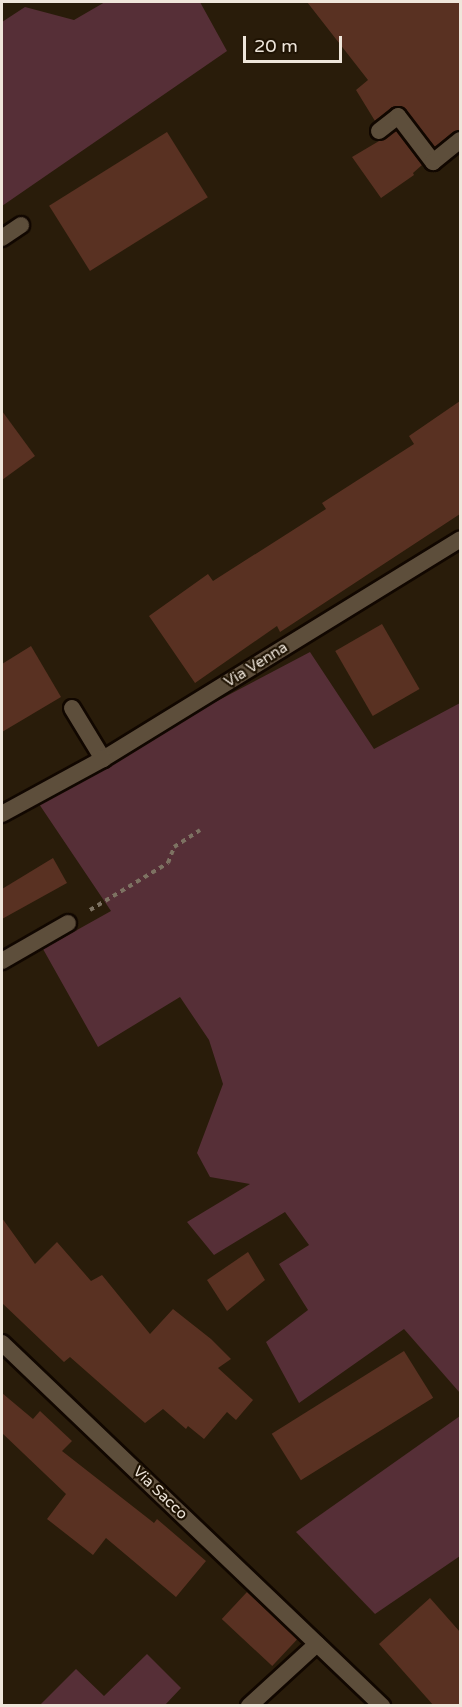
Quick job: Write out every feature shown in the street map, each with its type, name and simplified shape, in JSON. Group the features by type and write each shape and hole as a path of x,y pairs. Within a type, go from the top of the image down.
{"street":[{"path":"379,131 398,116 433,162 460,140"},
{"path":"2,238 21,225"},
{"name":"Via Venna","path":"2,814 103,759 460,539"},
{"path":"72,708 103,759"},
{"path":"2,961 68,923"},
{"name":"Via Sacco","path":"2,1343 382,1706"},
{"path":"249,1706 317,1644"}],"path":[{"path":"68,923 168,863 174,847 200,830"}],"shaded area":[{"path":"105,2 200,2 227,51 2,206 2,22 25,7 74,20"},
{"path":"310,652 374,749 460,703 460,1393 404,1329 299,1403 266,1342 308,1310 279,1264 309,1245 285,1212 214,1255 187,1222 250,1184 210,1177 197,1153 223,1084 209,1040 180,997 98,1047 43,949 111,911 37,801 143,740"},
{"path":"460,1416 460,1556 375,1614 296,1532"},
{"path":"147,1654 181,1688 165,1705 40,1705 76,1669 104,1696"}],"building":[{"path":"307,2 460,2 460,130 453,132 435,147 403,107 392,107 375,121 356,90 368,80"},
{"path":"396,131 422,165 413,173 414,175 381,198 352,157"},
{"path":"167,132 208,197 90,271 49,206"},
{"path":"460,401 460,514 280,632 277,626 195,683 149,616 208,574 213,581 326,509 322,503 414,444 409,436"},
{"path":"2,411 35,456 2,480"},
{"path":"382,624 420,689 373,716 335,651"},
{"path":"31,646 61,697 2,732 2,664"},
{"path":"53,858 67,883 2,919 2,889"},
{"path":"2,1218 35,1264 57,1242 91,1281 102,1275 150,1334 173,1309 211,1339 231,1359 218,1368 253,1400 236,1420 227,1412 204,1439 188,1426 186,1429 163,1409 145,1423 70,1357 64,1362 2,1303"},
{"path":"248,1252 265,1280 227,1311 207,1280"},
{"path":"404,1351 433,1398 301,1480 272,1434"},
{"path":"2,1393 33,1419 40,1411 72,1441 62,1451 154,1523 157,1519 206,1561 176,1597 106,1538 93,1555 47,1519 66,1494 2,1433"},
{"path":"247,1592 297,1639 272,1666 222,1619"},
{"path":"430,1598 460,1632 460,1706 434,1706 379,1644"}]}
